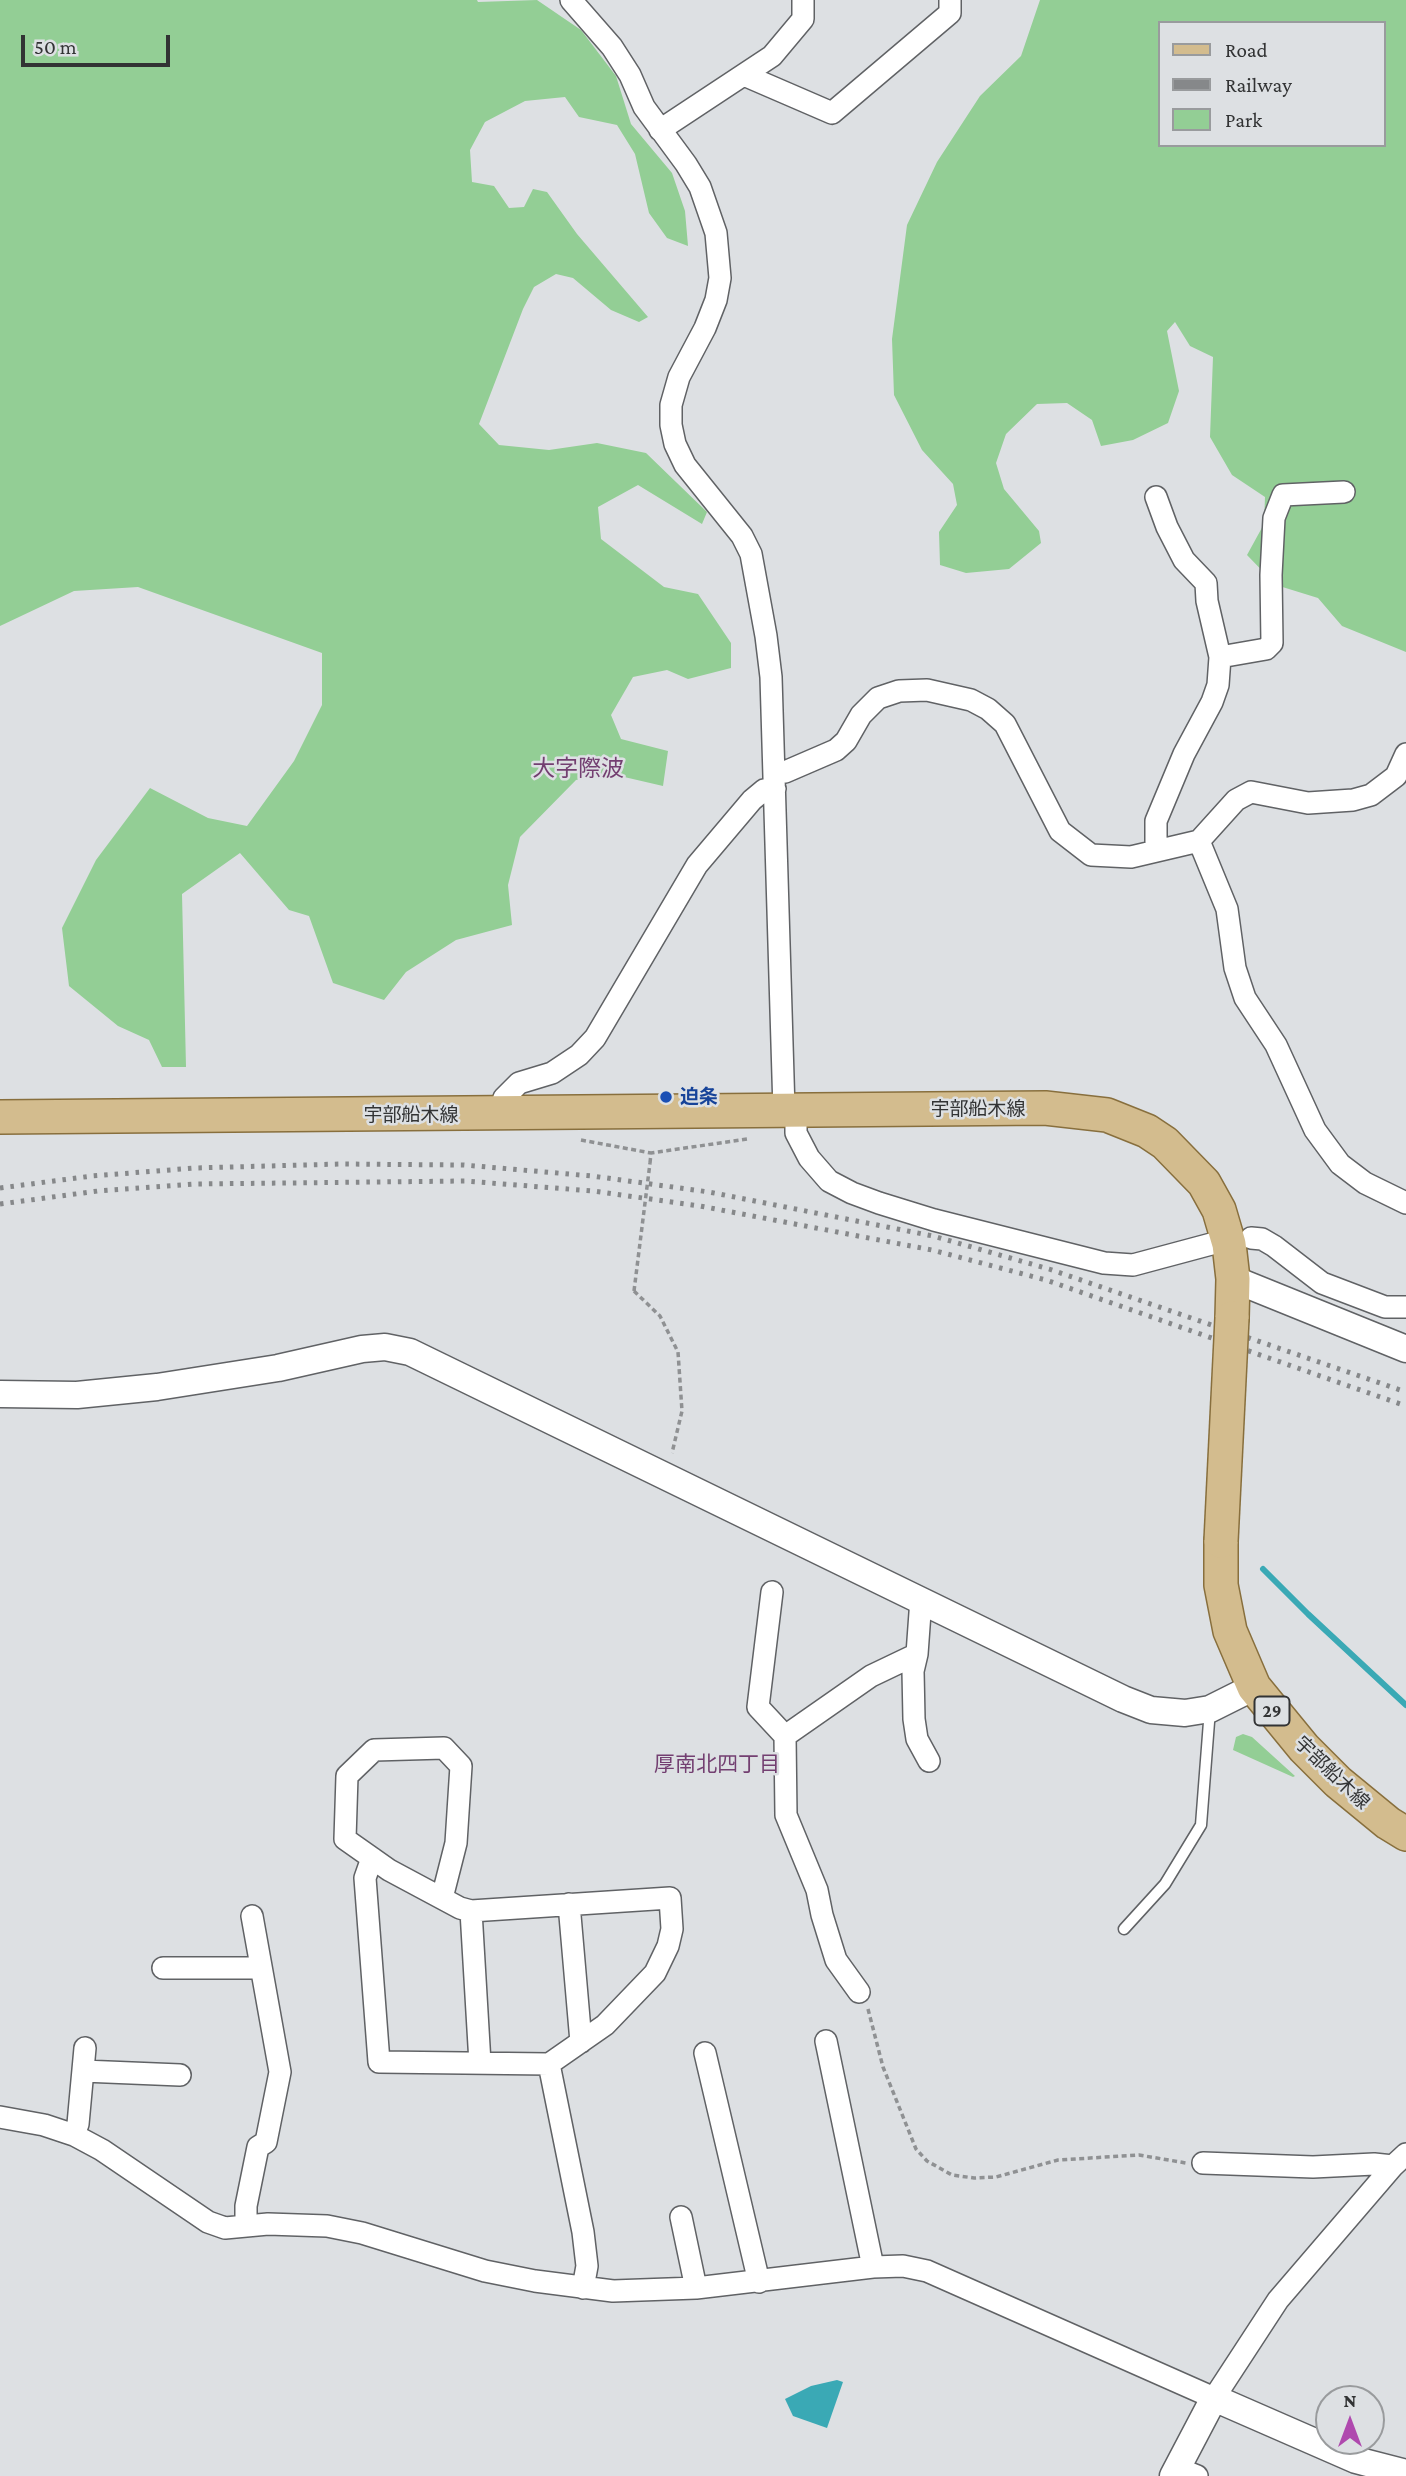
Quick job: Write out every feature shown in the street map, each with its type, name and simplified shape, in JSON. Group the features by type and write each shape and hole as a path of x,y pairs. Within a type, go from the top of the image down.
{"main road":[{"name":"宇部船木線","path":"0,1117 1045,1108 1107,1115 1147,1131 1166,1143 1203,1183 1219,1210 1229,1244 1233,1279 1221,1586 1230,1630 1254,1687 1304,1748 1338,1782 1388,1823 1406,1834"}],"street":[{"path":"571,0 612,47 630,75 644,107 700,187 716,233 720,266 716,300 674,393 671,405 673,435 685,465 736,527 751,554 771,677 790,1110 796,1133 809,1158 829,1181 852,1193 933,1220 1104,1262 1133,1265 1215,1243"},
{"path":"660,130 772,56 803,19 803,0"},
{"path":"744,75 832,113 950,13 950,0"},
{"path":"1220,657 1266,649 1272,643 1274,518 1283,495 1344,492"},
{"path":"1156,496 1167,527 1184,560 1206,583 1207,601 1220,657 1218,685 1212,702 1184,754 1156,821 1156,851"},
{"path":"499,1114 504,1098 519,1083 552,1073 579,1055 595,1038 697,864 752,800 785,772 836,750 846,741 861,715 878,698 899,691 927,690 971,700 988,709 1004,724 1060,831 1091,855 1109,858 1131,857 1199,841 1236,800 1251,792 1308,803 1353,800 1371,795 1396,776 1406,754"},
{"path":"1199,841 1227,909 1235,968 1245,998 1276,1045 1315,1130 1340,1164 1365,1183 1406,1203"},
{"path":"1251,1238 1274,1246 1322,1283 1385,1307 1406,1307"},
{"path":"1233,1279 1406,1349"},
{"path":"0,1394 77,1395 157,1387 278,1368 362,1349 385,1348 410,1352 1123,1699 1151,1710 1185,1713 1210,1709 1254,1687"},
{"path":"772,1592 758,1707 785,1735 786,1815 817,1890 836,1960 859,1992"},
{"path":"921,1599 914,1671 914,1719 917,1738 929,1761"},
{"path":"785,1735 871,1676 917,1654"},
{"path":"372,1858 365,1878 379,2062 549,2064 605,2025 655,1973 668,1946 672,1929 670,1898 471,1911 442,1898 389,1870 372,1858 345,1839 347,1776 374,1750 444,1748 461,1766 456,1843 442,1898"},
{"path":"569,1904 581,2042"},
{"path":"471,1911 480,2063"},
{"path":"246,2225 246,2206 258,2147 266,2142 280,2072 252,1916"},
{"path":"163,1968 261,1968"},
{"path":"826,2041 873,2267"},
{"path":"74,2134 78,2124 85,2048"},
{"path":"705,2053 760,2282"},
{"path":"549,2064 583,2232 587,2266 583,2288"},
{"path":"83,2071 180,2075"},
{"path":"0,2117 74,2134 208,2222 225,2228 299,2223 327,2226 362,2233 485,2271 583,2288 613,2291 696,2288 873,2267 903,2266 927,2272 1356,2460 1406,2473"},
{"path":"1203,2163 1313,2167 1399,2160"},
{"path":"1182,2473 1214,2398 1278,2300 1399,2160"},
{"path":"681,2217 696,2288"}],"lane":[{"path":"1124,1929 1165,1884 1200,1825 1210,1709"}],"path":[{"path":"666,1476 682,1411 678,1352 660,1315 634,1291 651,1153 748,1139"},
{"path":"859,1992 868,2006 883,2067 916,2149 927,2161 952,2175 996,2177 1058,2160 1139,2155 1183,2163 1203,2163"}],"green space":[{"path":"0,0 537,0 581,30 616,76 631,124 672,173 685,211 688,246 667,238 649,213 635,154 617,125 579,117 565,97 525,101 485,122 470,150 472,182 494,186 509,208 524,207 533,189 547,192 577,234 648,317 639,322 611,310 573,278 556,274 534,287 479,424 499,445 549,450 597,443 646,453 707,512 702,524 638,485 598,507 601,539 664,587 698,594 731,643 731,668 688,679 667,670 633,677 611,715 621,739 668,751 663,786 607,773 576,780 520,837 508,885 512,925 456,940 406,972 384,1000 333,983 309,916 289,910 240,853 182,894 186,1067 162,1067 149,1040 118,1026 69,986 62,928 96,860 150,788 208,818 247,826 294,761 322,705 322,653 138,587 74,591 0,626"},
{"path":"1040,0 1406,0 1406,652 1342,626 1318,598 1276,585 1247,555 1264,524 1265,497 1232,475 1210,437 1213,357 1190,346 1175,322 1167,331 1179,391 1168,423 1133,440 1101,446 1092,420 1067,403 1037,404 1006,434 996,463 1004,489 1039,531 1041,543 1009,569 966,573 940,565 939,532 957,505 953,484 922,450 894,395 892,339 907,225 937,162 980,96 1021,56"},
{"path":"1243,1734 1252,1737 1295,1776 1233,1750 1236,1737"}],"water":[{"path":"837,2380 843,2382 827,2428 793,2416 785,2399 811,2386"}],"waterway":[{"path":"1263,1569 1406,1705"}],"railway":[{"path":"0,1188 92,1176 195,1168 341,1164 464,1165 592,1176 709,1192 933,1236 1049,1269 1406,1392"},
{"path":"0,1204 98,1191 196,1184 465,1181 593,1191 700,1206 932,1250 1046,1280 1406,1406"}],"place":[{"name":"迫条","path":"666,1097"}],"district":[{"name":"大字際波","path":"578,769"},
{"name":"厚南北四丁目","path":"717,1765"}]}
